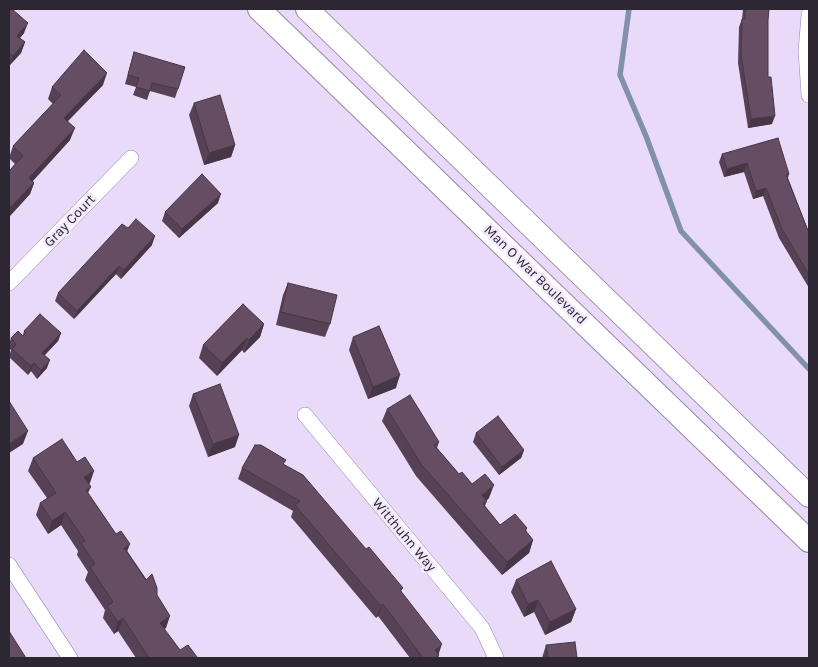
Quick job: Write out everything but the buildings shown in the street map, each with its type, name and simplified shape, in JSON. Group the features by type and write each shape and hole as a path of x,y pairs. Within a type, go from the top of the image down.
{"main road":[{"name":"Man O War Boulevard","path":"259,9 809,541"},
{"path":"307,9 809,496"}],"street":[{"path":"809,14 806,52 809,95"},
{"name":"Gray Court","path":"9,283 131,158"},
{"name":"Witthuhn Way","path":"305,416 482,628 496,658"},
{"path":"9,565 70,658"}],"waterway":[{"path":"629,9 620,75 646,136 681,231 809,369"}]}
